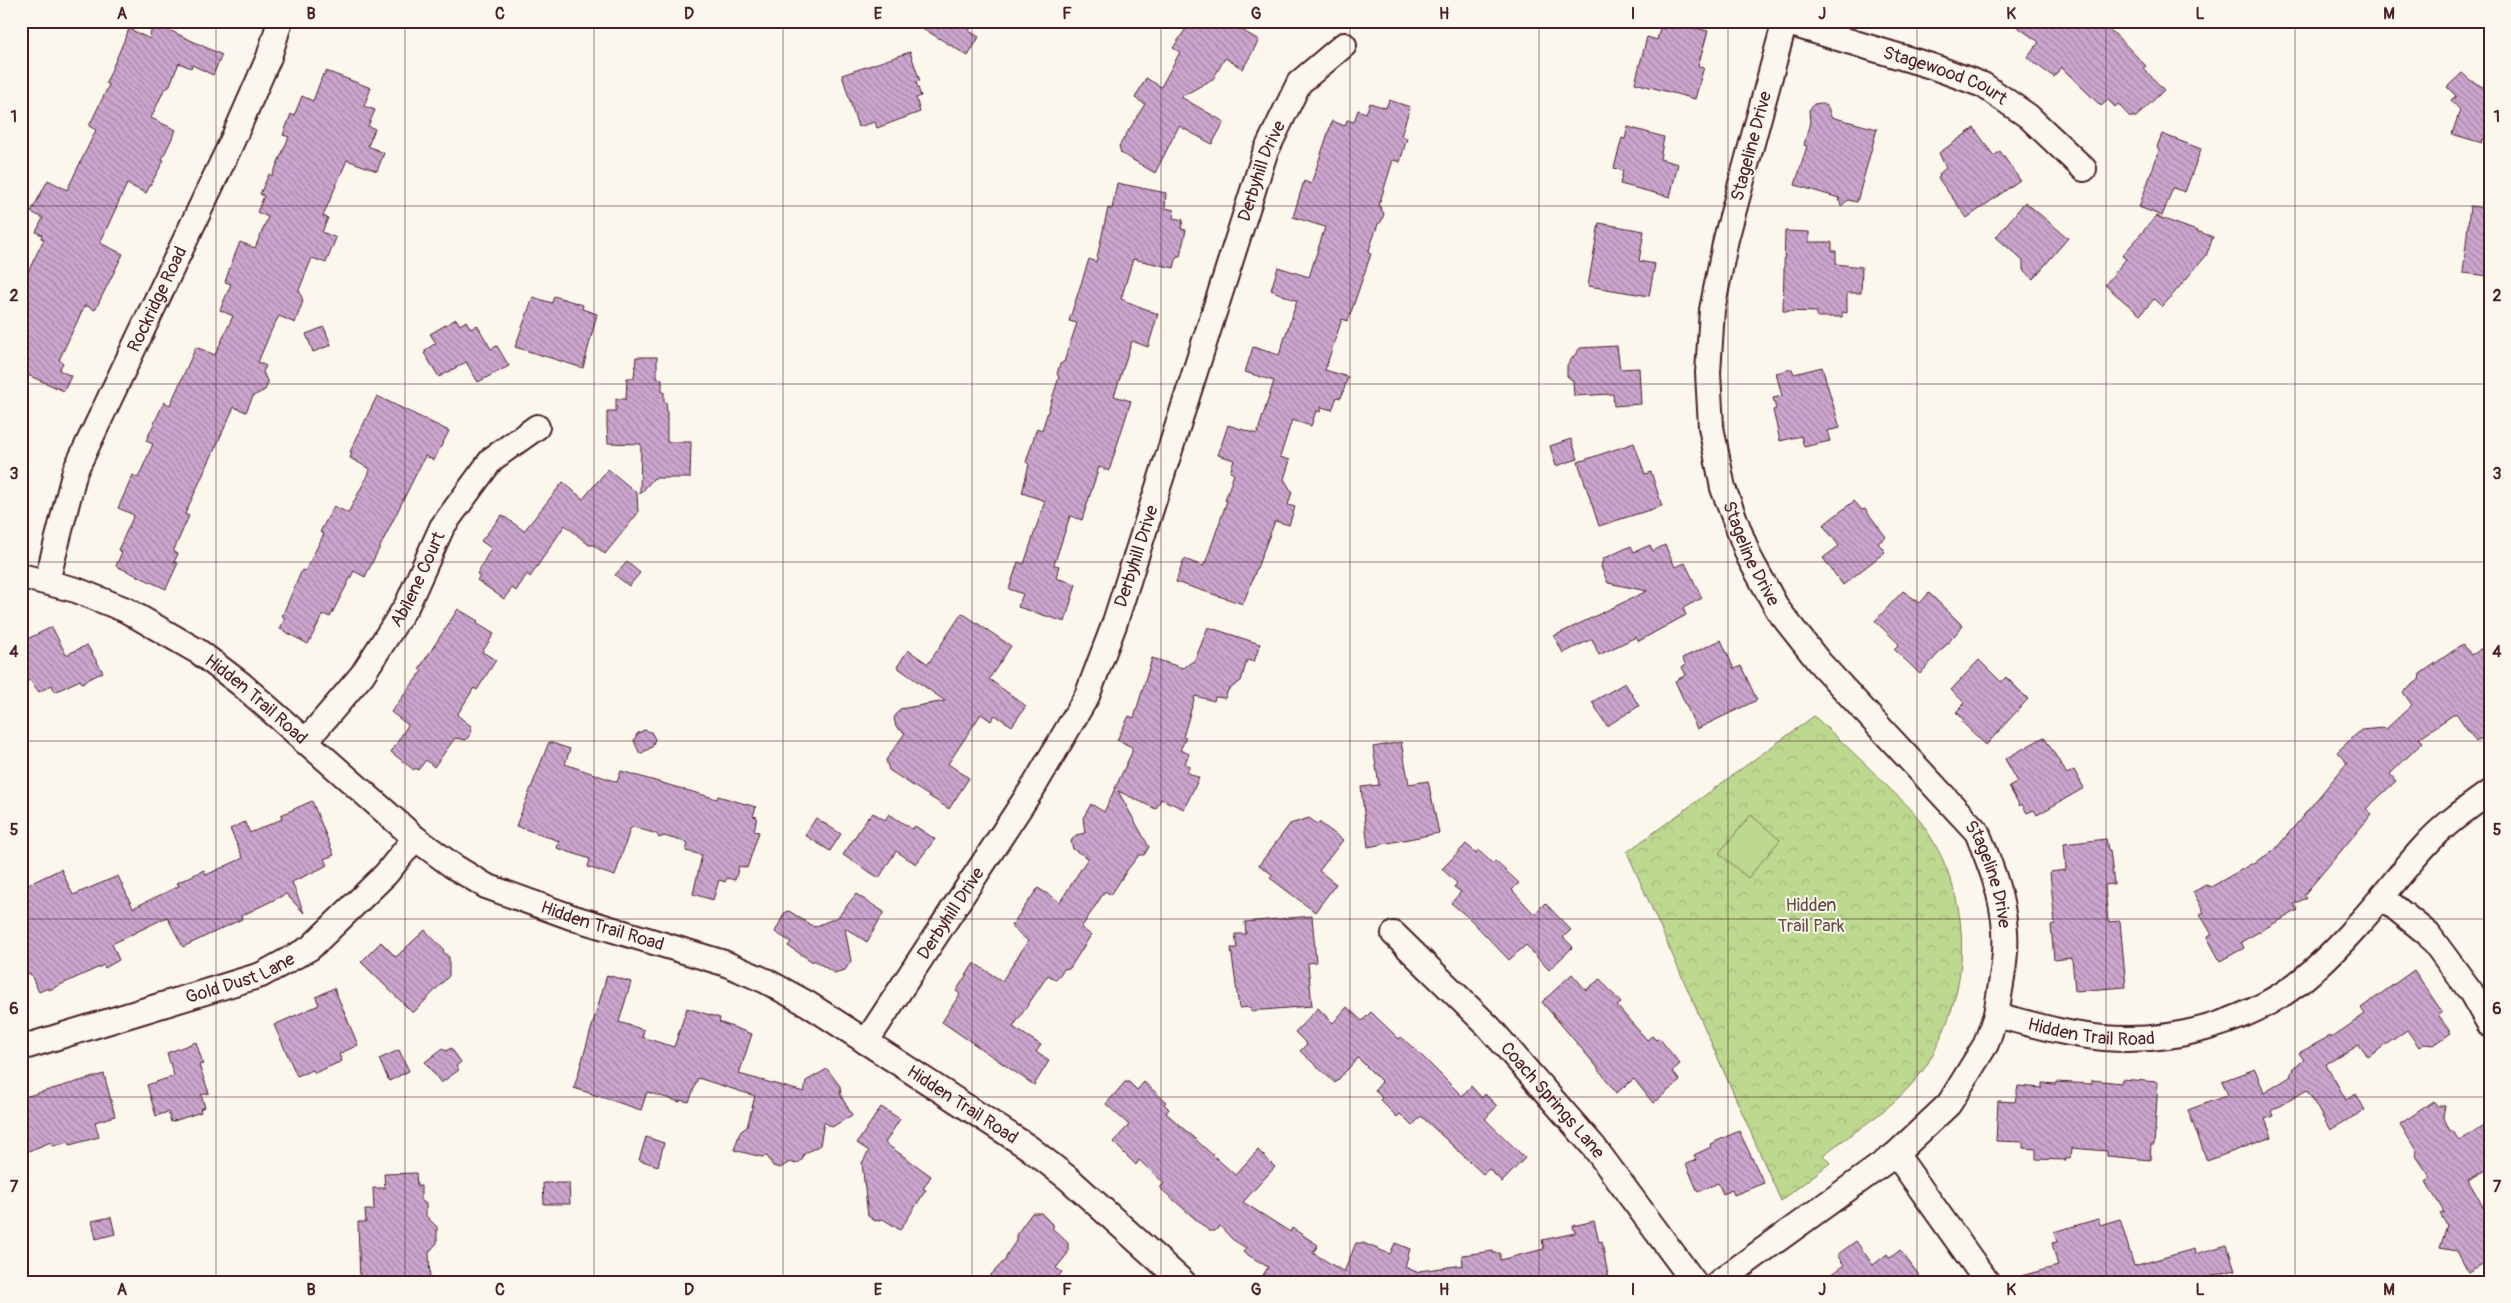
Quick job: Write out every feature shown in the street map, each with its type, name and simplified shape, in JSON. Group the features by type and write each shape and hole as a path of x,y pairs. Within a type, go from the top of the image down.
{"street":[{"name":"Rockridge Road","path":"47,581 75,471 230,146 269,57 280,21"},
{"name":"Stagewood Court","path":"1785,22 1931,66 1983,85 2028,116 2084,169"},
{"name":"Stageline Drive","path":"1785,22 1726,238 1712,310 1708,373 1711,427 1723,488 1749,557 1778,610 1819,662 1976,832 1990,864 2000,898 2005,931 2004,960 1996,1015"},
{"name":"Derbyhill Drive","path":"866,1042 1034,786 1087,696 1114,625 1265,153 1299,83 1344,45"},
{"name":"Abilene Court","path":"305,742 362,675 407,605 442,526 492,459 538,427"},
{"name":"Hidden Trail Road","path":"21,576 47,581 126,610 164,630 199,652 241,684 415,838 453,866 486,886 574,918 724,964 766,981 808,1004 1028,1148 1069,1179 1169,1277"},
{"name":"Hidden Trail Road","path":"1996,1015 2104,1038 2141,1039 2178,1034 2210,1026 2270,1001 2296,984 2323,962 2382,897 2424,846 2447,824 2490,792"},
{"name":"Gold Dust Lane","path":"21,1048 262,976 310,948 386,874 415,838"},
{"path":"2382,897 2428,934 2471,992 2490,1025"},
{"name":"Coach Springs Lane","path":"1394,934 1489,1027 1594,1147 1694,1282"},
{"path":"1719,1282 1896,1154 1949,1104 1986,1044 1996,1015"},
{"path":"1896,1154 1987,1282"}],"green space":[{"name":"Hidden Trail Park","path":"1814,716 1909,807 1931,838 1944,863 1954,889 1962,943 1955,998 1934,1053 1922,1072 1885,1110 1823,1155 1830,1163 1781,1201 1627,852"},
{"path":"1751,815 1780,840 1748,878 1719,853"}],"building":[{"path":"911,21 975,21 969,31 979,37 968,56"},
{"path":"1191,21 1226,21 1259,40 1243,69 1225,58 1213,79 1181,97 1224,122 1212,144 1179,126 1155,173 1121,153 1119,146 1145,104 1135,98 1146,78 1161,87 1180,52 1173,48"},
{"path":"1666,21 1708,31 1698,66 1704,67 1695,99 1635,83 1647,37 1657,40 1660,28 1664,29"},
{"path":"2009,21 2097,21 2114,33 2146,66 2144,69 2164,90 2136,117 2130,117 2118,104 2115,107 2108,100 2101,106 2061,67 2054,77 2027,58 2039,42"},
{"path":"152,22 222,55 213,75 192,65 191,68 179,63 169,87 164,90 151,118 176,130 162,159 164,160 146,193 127,184 100,243 123,254 95,310 85,305 59,360 63,363 59,370 71,376 64,391 21,372 21,286 44,239 41,238 42,235 36,232 43,218 31,212 48,180 67,190 96,130 89,126 109,85 106,83 129,29 150,39"},
{"path":"910,52 920,81 916,82 921,96 916,98 920,112 877,128 875,122 858,127 842,75"},
{"path":"326,71 371,88 364,106 375,110 368,126 375,129 368,146 384,153 377,171 347,160 323,216 328,218 322,232 336,238 326,263 312,258 299,290 303,301 295,323 279,316 272,329 258,362 266,366 263,372 268,383 265,390 253,396 246,412 234,407 185,514 189,516 173,552 178,554 174,562 178,563 166,589 116,566 122,552 118,550 134,515 118,508 133,475 138,478 153,444 146,441 164,402 170,405 196,347 215,355 233,316 220,310 231,284 225,282 232,262 240,242 255,248 268,217 257,212 264,196 260,194 269,174 272,176 289,137 283,135 291,114 294,116 302,96 313,101 323,74 325,75"},
{"path":"2462,73 2470,80 2490,91 2490,141 2483,139 2482,143 2452,134 2460,110 2451,100 2456,96 2447,87"},
{"path":"1389,100 1410,107 1401,136 1407,138 1400,162 1393,160 1379,205 1384,214 1381,222 1378,224 1368,253 1371,254 1348,321 1342,319 1325,370 1348,377 1341,398 1337,397 1332,410 1321,407 1320,412 1316,411 1311,426 1292,420 1280,457 1290,460 1284,479 1292,492 1288,505 1295,507 1289,525 1275,521 1243,604 1176,582 1184,559 1203,566 1227,501 1225,500 1234,474 1230,472 1234,460 1218,455 1228,425 1257,434 1274,381 1245,372 1253,347 1279,355 1297,301 1271,290 1278,267 1309,277 1325,227 1293,217 1304,181 1311,184 1332,121 1345,126 1347,120 1354,122 1358,110 1366,113 1370,103 1386,108"},
{"path":"1822,103 1828,107 1831,117 1877,129 1857,202 1848,200 1841,206 1839,198 1795,185 1807,146 1804,145 1810,122 1809,110 1814,104"},
{"path":"1628,127 1664,137 1660,159 1678,164 1670,197 1620,184 1623,171 1614,168 1622,138 1625,139"},
{"path":"1974,128 1994,156 2000,151 2020,180 1967,218 1938,178 1939,174 1946,168 1939,153"},
{"path":"2162,134 2201,149 2185,192 2173,188 2162,216 2139,207 2159,151 2157,147"},
{"path":"1117,183 1166,193 1165,208 1174,210 1173,218 1183,220 1181,229 1186,230 1180,256 1177,256 1174,268 1133,259 1121,299 1158,314 1148,347 1132,341 1114,396 1131,401 1109,471 1099,467 1082,520 1070,516 1054,565 1059,566 1056,578 1076,584 1065,622 1018,607 1023,594 1009,589 1018,562 1024,564 1045,501 1022,493 1029,464 1026,462 1037,428 1042,430 1059,377 1057,374 1060,364 1064,362 1077,323 1069,321 1089,259 1096,262 1108,208 1112,209"},
{"path":"2025,202 2068,238 2033,279 2023,270 2023,261 1996,237"},
{"path":"2470,206 2490,209 2490,276 2463,273"},
{"path":"2156,216 2213,237 2206,256 2162,307 2154,299 2140,315 2105,285 2126,259 2122,256"},
{"path":"1599,223 1644,231 1639,261 1655,264 1649,296 1588,286"},
{"path":"1785,231 1809,232 1809,242 1832,242 1832,251 1836,251 1836,264 1862,267 1861,293 1847,293 1847,313 1842,312 1842,317 1817,317 1817,312 1783,311"},
{"path":"554,296 583,305 582,309 597,314 583,368 515,347 533,297 552,303"},
{"path":"456,319 460,325 466,321 471,329 477,325 491,349 497,346 509,366 478,382 466,362 439,377 424,353 426,352 425,350 436,343 430,334"},
{"path":"324,327 331,345 313,352 306,334"},
{"path":"1617,346 1620,369 1639,368 1641,404 1614,406 1613,394 1574,396 1573,381 1567,376 1567,365 1580,348"},
{"path":"636,357 657,357 657,378 662,379 662,392 664,392 664,402 666,402 667,442 691,442 690,478 654,478 640,494 641,444 608,443 607,427 607,411 616,411 616,399 626,399 627,378 634,378"},
{"path":"1822,367 1840,428 1827,431 1830,441 1804,447 1801,436 1780,441 1773,410 1776,409 1773,398 1782,396 1776,373 1792,369 1794,374"},
{"path":"377,396 449,431 434,460 425,456 365,577 354,571 330,617 323,614 308,644 280,629 285,618 282,616 302,570 305,571 324,534 320,532 334,506 348,513 370,471 350,458 352,453 350,452"},
{"path":"1571,439 1578,459 1556,466 1550,446"},
{"path":"1634,443 1645,474 1651,472 1662,506 1599,526 1578,462"},
{"path":"608,469 637,493 638,513 605,554 594,545 589,545 565,525 530,577 527,574 516,591 512,588 504,599 477,580 480,576 477,574 491,548 481,541 502,515 524,531 563,482 583,499"},
{"path":"1854,501 1862,510 1865,509 1886,537 1878,543 1885,552 1843,585 1823,558 1839,546 1823,525"},
{"path":"1650,545 1653,551 1665,545 1675,567 1685,563 1702,598 1683,608 1686,615 1639,641 1636,637 1599,655 1592,639 1563,653 1554,636 1647,591 1608,583 1601,567 1603,559 1631,546 1634,552"},
{"path":"627,562 640,573 629,586 615,575"},
{"path":"1903,591 1920,603 1929,593 1963,626 1920,674 1894,649 1899,644 1875,621"},
{"path":"458,609 478,621 476,623 494,634 482,652 496,660 477,690 474,688 457,715 471,726 472,732 466,740 455,738 434,767 426,760 418,770 416,768 414,770 391,752 408,725 391,712 422,671 419,669"},
{"path":"962,613 1011,646 989,679 1026,706 1012,726 995,715 991,721 981,714 948,764 969,778 949,809 889,770 886,760 905,733 896,727 894,718 900,709 945,701 897,667 908,650 928,664"},
{"path":"52,627 66,655 87,645 103,672 82,683 80,680 55,692 52,685 39,692 30,680 21,685 21,642"},
{"path":"1208,627 1260,644 1254,662 1247,660 1241,681 1228,690 1225,698 1215,697 1214,701 1195,696 1183,737 1186,738 1180,750 1189,754 1185,763 1190,766 1187,772 1199,778 1184,809 1161,799 1156,809 1118,791 1149,847 1144,855 1139,855 1111,895 1105,891 1081,928 1091,935 1070,968 1064,969 1056,980 1048,975 1013,1027 1041,1045 1036,1052 1049,1061 1034,1085 942,1022 960,994 956,991 974,963 1002,981 1028,941 1011,926 1038,888 1060,902 1088,858 1073,849 1071,841 1076,835 1085,833 1083,818 1091,804 1104,812 1132,752 1132,747 1117,740 1129,716 1134,718 1152,658 1183,668 1195,660"},
{"path":"1721,640 1734,669 1741,666 1757,700 1697,729 1675,681 1686,675 1682,667 1686,665 1682,658"},
{"path":"2490,643 2490,732 2476,742 2456,713 2419,738 2423,742 2390,774 2396,781 2366,809 2372,814 2304,895 2306,898 2294,904 2298,910 2241,942 2244,948 2220,961 2207,937 2212,935 2200,914 2204,912 2193,892 2206,885 2211,887 2274,851 2347,763 2337,752 2361,730 2383,728 2385,730 2412,705 2403,692 2419,680 2420,674 2463,644 2471,655"},
{"path":"1979,660 2001,682 2006,677 2028,699 1986,745 1962,722 1964,720 1956,712 1965,703 1951,690"},
{"path":"1625,683 1639,706 1607,726 1592,702"},
{"path":"644,730 651,732 655,739 652,747 640,754 634,741 637,734"},
{"path":"2044,737 2067,774 2074,770 2084,788 2037,815 2034,810 2027,813 2022,804 2020,806 2009,787 2018,782 2005,759"},
{"path":"549,742 570,749 565,764 617,782 621,771 717,799 718,796 756,807 753,816 757,817 754,831 759,832 747,868 739,866 735,880 727,878 725,882 719,880 713,900 693,894 702,855 686,851 688,843 664,836 659,838 657,834 633,827 630,829 615,876 588,867 590,859 557,848 559,841 516,826"},
{"path":"1401,742 1409,784 1428,781 1439,833 1368,847 1361,787 1379,785 1373,747"},
{"path":"312,801 334,855 324,859 327,865 292,882 304,913 286,894 241,916 242,919 183,947 167,917 112,944 119,960 105,968 104,965 49,990 48,988 39,992 30,973 21,977 21,888 61,869 73,895 118,876 133,908 179,886 177,883 204,870 206,875 243,858 230,829 245,822 250,833 282,819 281,815"},
{"path":"873,813 885,820 889,814 912,829 915,826 935,839 916,864 896,851 879,878 843,855 868,817"},
{"path":"816,818 841,834 830,851 805,835"},
{"path":"1309,818 1317,824 1319,822 1343,840 1319,871 1336,884 1315,912 1270,878 1273,875 1259,865 1290,824"},
{"path":"2106,839 2108,850 2110,850 2114,884 2105,885 2108,922 2120,921 2126,987 2075,991 2072,958 2054,960 2051,925 2055,924 2050,872 2066,870 2064,844"},
{"path":"1466,844 1476,853 1478,850 1493,864 1495,861 1519,883 1512,890 1534,914 1545,903 1571,930 1563,937 1573,947 1549,970 1526,945 1509,960 1469,918 1451,903 1461,892 1454,887 1457,883 1442,869"},
{"path":"856,894 884,912 867,942 845,928 851,961 845,970 834,973 814,960 813,962 788,946 791,942 775,932 785,912 789,911 814,927 838,917"},
{"path":"1312,916 1316,962 1308,963 1312,1006 1251,1011 1251,1007 1239,1008 1231,948 1237,948 1235,934 1246,934 1245,922"},
{"path":"425,930 449,957 449,976 413,1013 361,962 381,942 396,957"},
{"path":"2414,970 2442,1012 2438,1015 2451,1033 2434,1045 2424,1044 2419,1047 2407,1030 2368,1057 2359,1045 2326,1064 2346,1100 2356,1094 2365,1110 2330,1130 2307,1090 2271,1111 2273,1116 2265,1119 2272,1137 2207,1161 2188,1110 2228,1095 2222,1081 2255,1069 2264,1093 2290,1077 2293,1068 2304,1060 2299,1053 2330,1036 2331,1038 2365,1014 2361,1008"},
{"path":"1572,974 1586,990 1600,979 1621,1003 1617,1006 1647,1040 1652,1036 1656,1040 1659,1038 1680,1064 1672,1071 1680,1081 1653,1103 1634,1079 1616,1093 1597,1067 1542,1002"},
{"path":"607,975 631,982 619,1022 644,1030 642,1037 674,1047 687,1008 720,1018 719,1022 752,1034 739,1074 804,1092 806,1081 827,1069 840,1086 841,1096 852,1115 832,1127 824,1122 820,1145 804,1154 802,1160 796,1164 790,1162 780,1168 773,1166 767,1156 762,1157 734,1150 740,1132 747,1127 755,1096 698,1078 689,1102 680,1100 680,1102 647,1092 641,1110 574,1088"},
{"path":"334,988 358,1045 339,1054 342,1061 315,1073 313,1070 297,1076 274,1025 319,1005 316,997"},
{"path":"1347,1007 1362,1021 1371,1012 1399,1039 1401,1037 1423,1057 1462,1096 1471,1086 1482,1098 1485,1094 1497,1106 1485,1119 1525,1158 1502,1182 1489,1169 1483,1174 1421,1116 1412,1126 1400,1114 1397,1117 1380,1100 1382,1098 1375,1090 1382,1082 1358,1058 1335,1083 1300,1051 1307,1044 1295,1032 1318,1008 1333,1023"},
{"path":"196,1042 203,1064 199,1065 209,1093 201,1095 205,1107 200,1109 201,1112 171,1122 168,1112 156,1116 147,1085 174,1076 167,1053"},
{"path":"443,1048 446,1051 451,1048 461,1062 456,1066 459,1070 441,1083 425,1062"},
{"path":"399,1050 409,1071 389,1081 379,1059"},
{"path":"104,1074 115,1116 95,1122 99,1137 70,1145 69,1142 53,1146 51,1142 21,1154 21,1098"},
{"path":"2122,1079 2158,1082 2154,1145 2151,1145 2150,1160 2107,1156 2107,1151 2071,1148 2070,1158 2066,1157 2066,1160 2036,1159 2036,1149 2023,1148 2023,1142 1996,1141 1998,1101 2015,1102 2018,1086 2042,1088 2042,1083 2056,1084 2056,1082 2092,1084 2092,1080 2121,1083"},
{"path":"1125,1082 1129,1082 1137,1090 1144,1082 1166,1102 1164,1104 1169,1109 1166,1113 1235,1175 1258,1150 1275,1167 1243,1202 1290,1232 1292,1228 1318,1245 1313,1253 1344,1272 1356,1243 1363,1243 1390,1254 1395,1243 1410,1249 1405,1267 1419,1273 1419,1271 1463,1265 1462,1255 1493,1251 1493,1253 1500,1253 1500,1260 1544,1249 1542,1240 1575,1233 1573,1226 1594,1221 1599,1242 1602,1241 1609,1282 1259,1282 1268,1267 1243,1252 1246,1248 1232,1239 1220,1226 1215,1231 1209,1231 1160,1188 1164,1183 1139,1160 1136,1165 1113,1142 1129,1125 1106,1104"},
{"path":"2434,1101 2437,1106 2445,1106 2443,1116 2450,1131 2453,1131 2459,1141 2490,1122 2490,1168 2468,1180 2490,1219 2490,1260 2468,1272 2457,1251 2440,1248 2447,1225 2440,1214 2444,1212 2426,1182 2431,1178 2416,1156 2417,1152 2400,1124"},
{"path":"881,1107 900,1119 885,1143 931,1176 923,1189 926,1190 900,1230 883,1219 875,1221 868,1216 862,1163 869,1151 857,1143"},
{"path":"1739,1131 1764,1183 1734,1195 1732,1190 1723,1194 1718,1183 1698,1192 1686,1164 1696,1160 1694,1155 1711,1147 1710,1144"},
{"path":"646,1137 664,1143 658,1166 639,1160"},
{"path":"416,1173 417,1186 421,1186 421,1200 426,1204 426,1216 437,1227 437,1243 429,1252 430,1282 360,1282 358,1222 366,1222 365,1210 374,1210 373,1188 385,1188 384,1174"},
{"path":"543,1183 569,1183 570,1204 544,1204"},
{"path":"1032,1213 1041,1213 1054,1226 1052,1228 1068,1243 1068,1253 1056,1268 1062,1272 1054,1282 984,1282 1006,1259 1016,1241 1016,1235"},
{"path":"111,1217 115,1234 96,1239 92,1221"},
{"path":"2098,1219 2100,1225 2120,1219 2134,1266 2194,1249 2195,1254 2227,1245 2235,1270 2202,1279 2203,1282 2022,1282 2021,1276 2058,1266 2052,1243 2057,1242 2054,1233"},
{"path":"1856,1241 1873,1265 1887,1254 1890,1258 1900,1250 1924,1282 1820,1282 1844,1265 1837,1255"}]}
